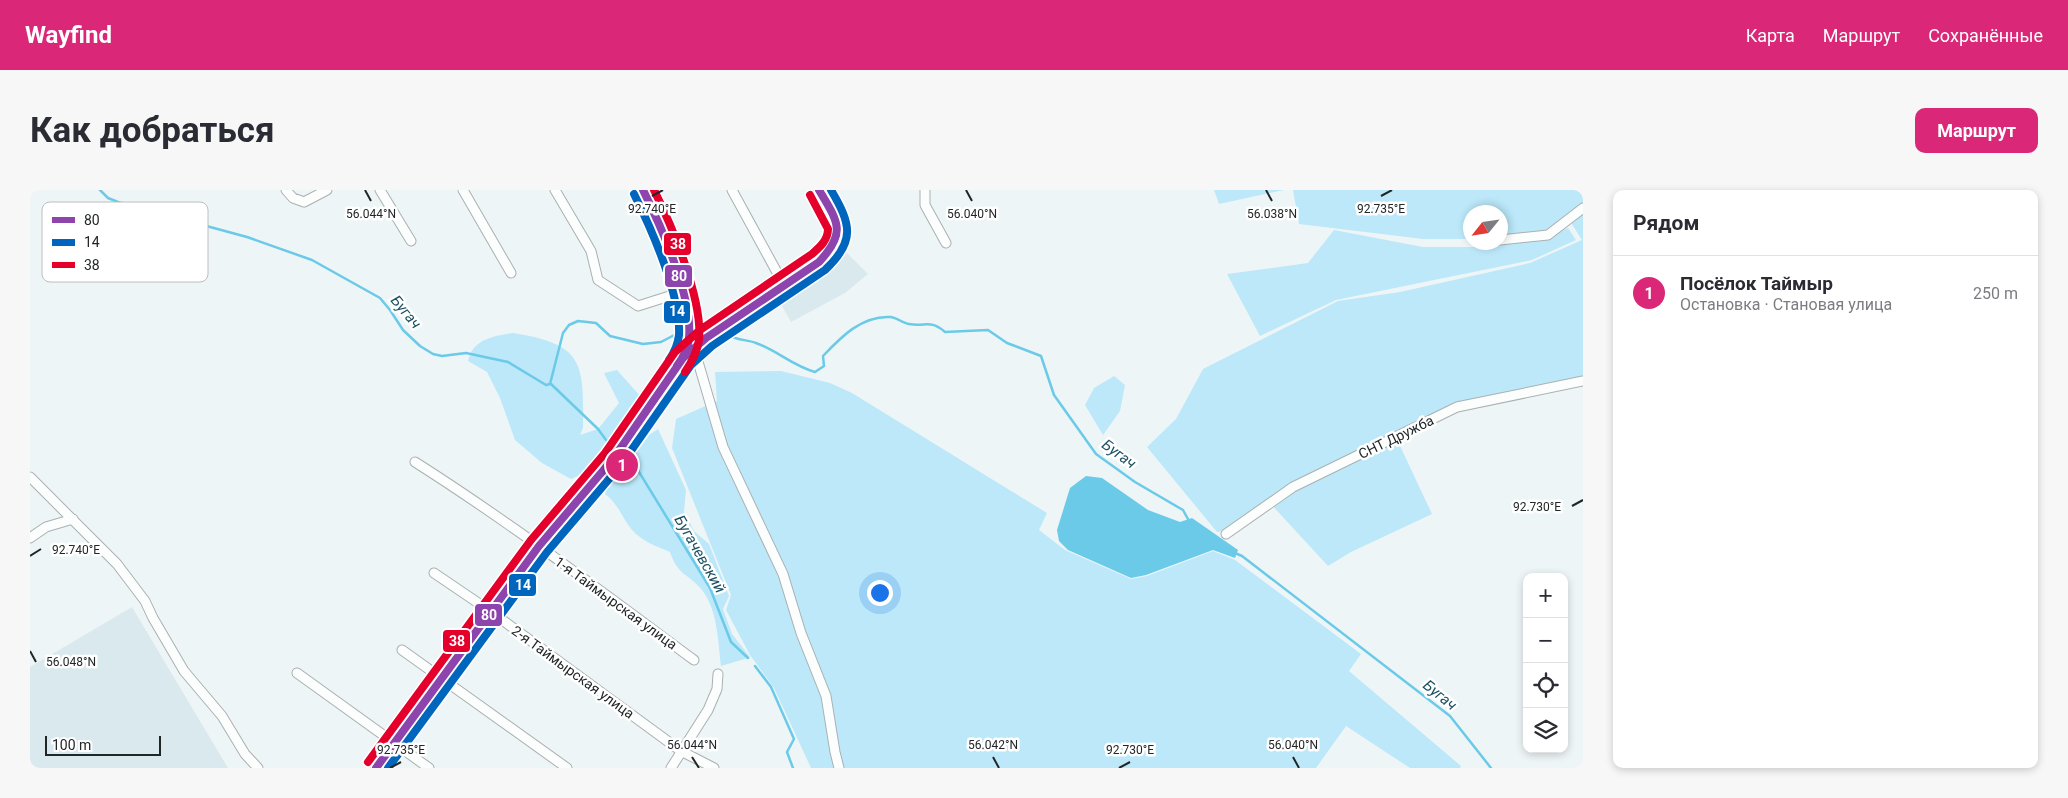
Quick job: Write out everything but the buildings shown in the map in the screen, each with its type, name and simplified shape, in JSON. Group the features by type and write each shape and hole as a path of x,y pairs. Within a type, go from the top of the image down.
{"street":[{"path":"286,190 293,198 299,201 310,201 327,190"},
{"path":"380,190 411,240"},
{"path":"463,190 511,274"},
{"path":"555,190 591,251 598,280 638,306 682,292"},
{"path":"643,190 678,276 682,292 690,333 683,358"},
{"path":"732,190 785,287"},
{"path":"376,768 539,546 613,460 683,358 706,338 785,287 834,248 839,232 836,219 819,190"},
{"path":"925,190 925,205 946,243"},
{"path":"1508,239 1548,235 1583,208"},
{"path":"690,333 699,341 706,338"},
{"path":"694,348 712,414 724,447 783,574 801,633 826,696 839,768"},
{"name":"СНТ Дружба","path":"1226,534 1293,487 1457,407 1583,381"},
{"name":"1-я Таймырская улица","path":"415,462 467,495 539,546 694,660"},
{"path":"30,477 117,564 145,601 152,618 184,671 222,716 245,754 258,768"},
{"path":"30,538 46,526 73,519"},
{"name":"2-я Таймырская улица","path":"434,573 490,611 681,751 714,768"},
{"path":"402,650 567,768"},
{"path":"297,673 429,768"},
{"path":"671,768 708,710 717,689 718,674"}],"shaded area":[{"path":"1214,190 1284,190 1219,204"},
{"path":"1293,190 1583,190 1583,379 1454,405 1394,433 1432,514 1351,552 1328,566 1269,502 1223,531 1217,532 1147,447 1176,419 1203,369 1338,301 1400,292 1530,263 1582,240 1566,215 1547,230 1508,234 1508,205 1463,205 1463,239 1423,239 1299,224"},
{"path":"1568,228 1576,240 1532,260 1336,300 1260,336 1227,274 1308,263 1334,230 1423,247 1463,247 1463,250 1508,250 1508,243 1548,237"},
{"path":"844,250 868,274 845,293 791,322 779,301"},
{"path":"513,333 554,343 567,351 575,360 580,372 582,387 583,428 580,435 598,429 619,403 604,373 617,370 641,397 601,455 581,474 571,479 542,463 515,440 500,398 487,372 468,361 474,348 479,343 491,337"},
{"path":"781,371 830,383 852,393 1047,513 1039,530 1065,550 1131,579 1147,576 1213,551 1235,560 1361,654 1349,671 1461,766 1460,768 1410,768 1346,726 1316,768 811,768 774,688 750,655 726,610 731,595 672,448 676,419 717,401 715,372"},
{"path":"1114,376 1125,385 1120,411 1103,435 1085,405 1094,388"},
{"path":"658,429 686,490 684,512 694,531 709,544 729,596 723,609 732,634 750,657 748,658 721,666 714,617 702,590 676,566 670,552 636,534 614,503 605,494 608,483 630,461 649,435"},
{"path":"132,607 228,768 30,768 30,667"}],"water":[{"path":"1086,476 1102,478 1148,510 1180,522 1192,518 1238,550 1235,558 1213,550 1146,575 1131,578 1068,550 1059,541 1057,530 1070,488"}],"waterway":[{"name":"Бугач","path":"100,190 108,198 118,202"},
{"name":"Бугач","path":"208,226 247,237 312,260 380,298 403,330 420,346 433,354 442,356 466,353 508,362 546,385 550,384 563,333 569,325 578,321 596,323 610,336 643,344 661,342 680,332"},
{"name":"Бугач","path":"727,334 734,338 764,346 815,372 824,366 823,356 845,335 861,323 880,317 891,317 915,325 932,325 945,332 988,330 1007,343 1041,356 1054,395 1096,454 1135,482 1183,510 1189,521"},
{"name":"Бугачевский","path":"551,384 598,429 609,444"},
{"name":"Бугачевский","path":"630,461 636,467 710,588 731,642 748,658"},
{"name":"Бугач","path":"1235,553 1242,556 1450,716 1491,768"},
{"name":"Бугачевский","path":"755,666 771,687 794,739 787,752 793,768"}],"transit line":[{"name":"80","path":"643,190 667,242 686,303 689,338 685,353 677,366"},
{"name":"38","path":"654,190 685,264 696,305 699,340 694,357 685,372"},
{"name":"80","path":"376,768 539,546 613,459 683,358 706,338 819,262 828,252 833,243 837,227 835,219 819,190"},
{"name":"14","path":"388,768 547,552 621,465 691,365 712,346 825,270 835,260 846,241 847,232 843,213 831,190"},
{"name":"14","path":"634,194 657,244 675,302 679,335 676,348 669,360"},
{"name":"38","path":"368,762 531,540 605,453 675,352 700,330 812,254 823,243 827,237 828,229 810,195"}],"place":[{"name":"Посёлок Таймыр","path":"622,465"}]}
